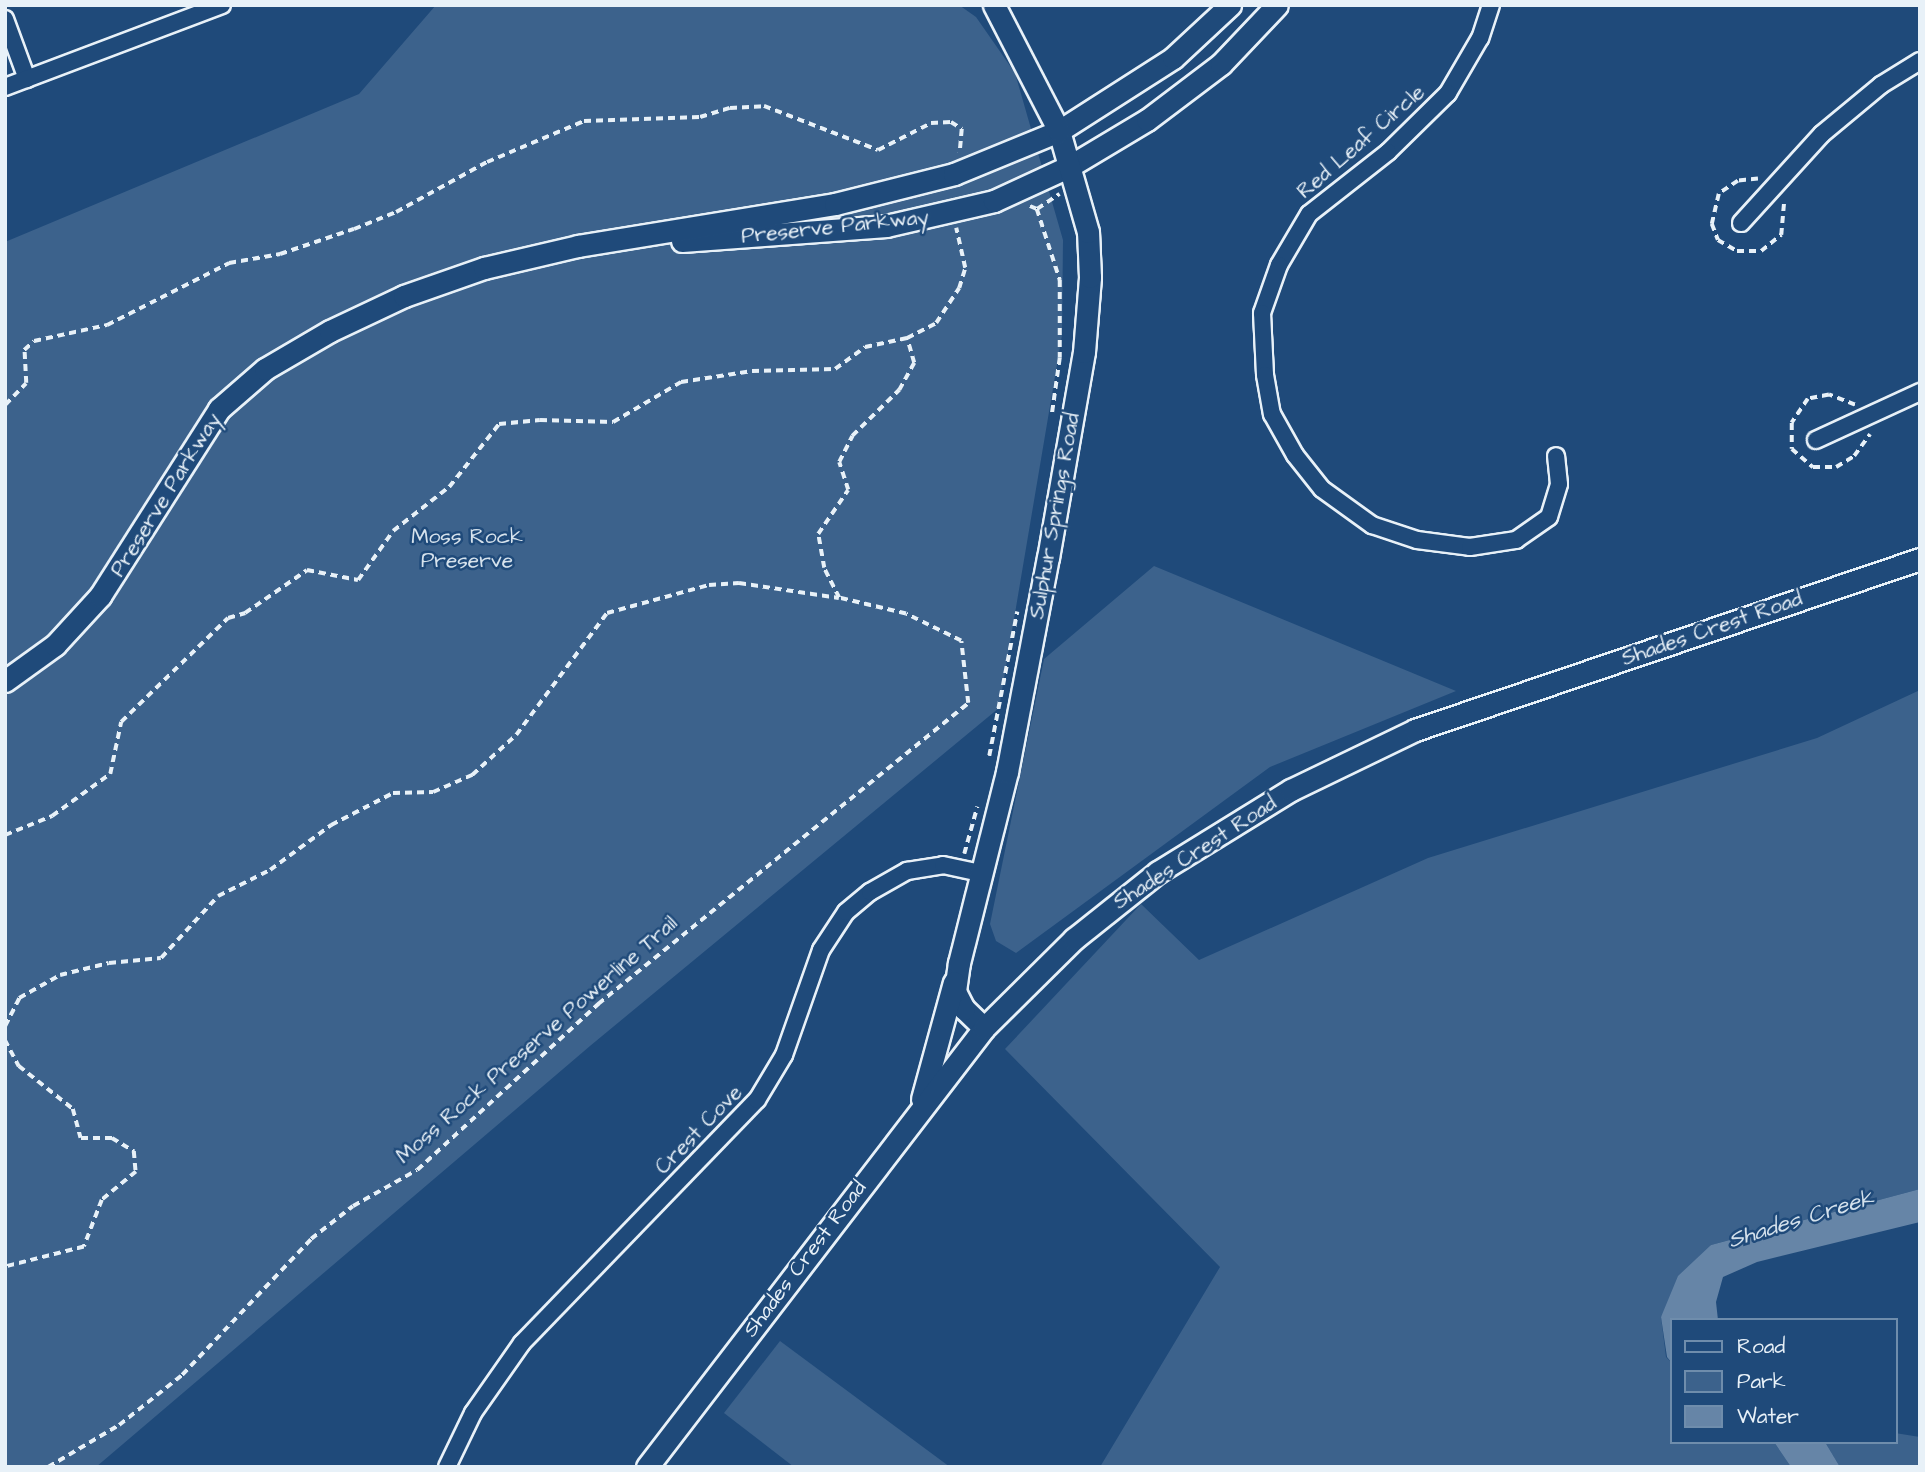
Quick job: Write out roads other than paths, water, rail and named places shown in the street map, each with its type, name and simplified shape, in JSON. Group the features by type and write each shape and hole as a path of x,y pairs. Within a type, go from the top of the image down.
{"street":[{"path":"5,87 222,5"},
{"name":"Sulphur Springs Road","path":"984,1028 964,1009 955,991 959,963 1023,692 1084,352 1090,277 1088,232 1059,131 994,5"},
{"name":"Preserve Parkway","path":"5,681 55,645 100,596 219,409 265,369 404,296 484,268 578,246 835,204 954,174 1059,131 1172,58 1230,5"},
{"name":"Preserve Parkway","path":"578,246 954,224 994,201 1073,174 1221,64 1277,5"},
{"name":"Red Leaf Circle","path":"1491,5 1480,38 1448,93 1388,152 1309,214 1279,265 1262,313 1265,375 1272,414 1295,455 1322,489 1372,525 1417,540 1470,547 1516,540 1549,517 1559,484 1556,456"},
{"path":"5,19 27,79"},
{"path":"1741,223 1822,134 1881,85 1920,61"},
{"path":"1816,440 1920,392"},
{"name":"Shades Crest Road","path":"648,1467 984,1028 1074,939 1148,880 1220,831 1337,766 1415,730 1920,558"},
{"name":"Crest Cove","path":"447,1467 472,1413 522,1343 757,1100 784,1055 821,950 846,912 870,892 908,871 960,867 982,873"},
{"path":"919,1111 959,963"}],"water":[{"path":"1920,1189 1920,1222 1757,1262 1723,1277 1716,1302 1718,1318 1670,1318 1670,1361 1667,1357 1661,1317 1678,1276 1711,1245"},
{"path":"1775,1444 1826,1444 1840,1467 1791,1467"}],"park label":[{"name":"Moss Rock Preserve","path":"467,549"}],"water label":[{"name":"Shades Creek","path":"1801,1219"}]}
